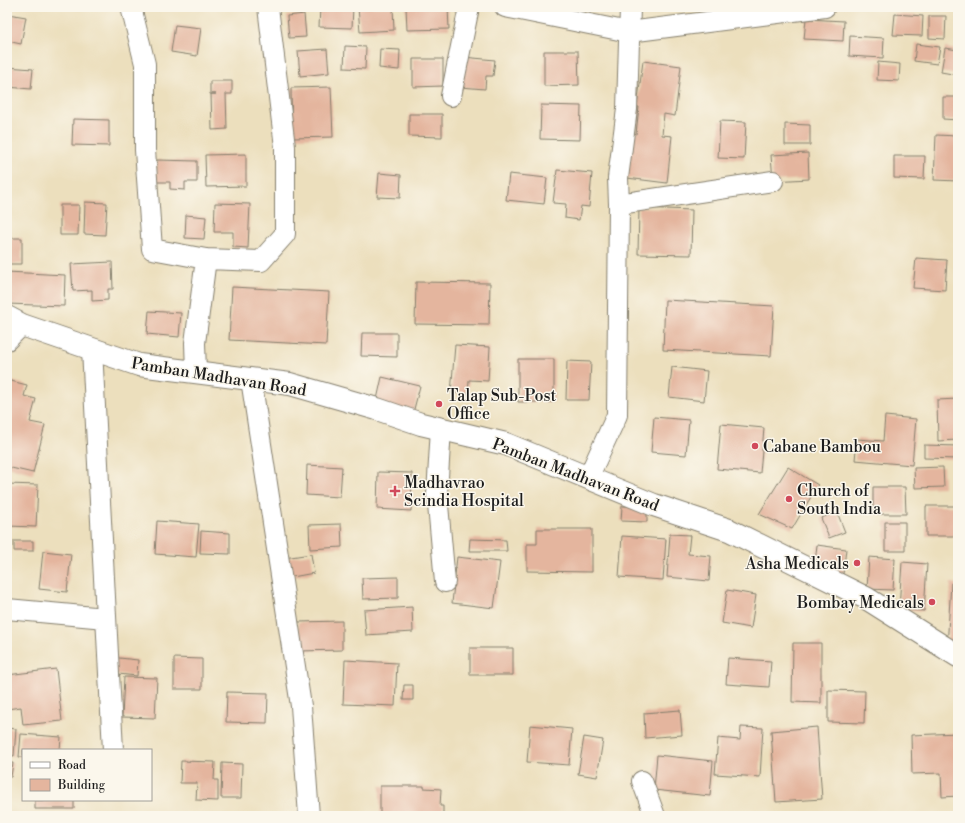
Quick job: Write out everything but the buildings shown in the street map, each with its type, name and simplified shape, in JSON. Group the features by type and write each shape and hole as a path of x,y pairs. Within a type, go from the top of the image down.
{"main road":[{"name":"Pamban Madhavan Road","path":"15,321 139,365 290,384 441,428 506,444 654,504 729,530 866,598 958,656"}],"street":[{"path":"131,7 145,64 145,150 152,249 206,259 261,261 285,234 285,147 268,7"},
{"path":"450,96 469,7"},
{"path":"505,7 629,32 825,7"},
{"path":"588,478 617,415 618,178 627,109 630,7"},
{"path":"619,204 773,181"},
{"path":"196,372 195,343 206,259"},
{"path":"7,340 15,321"},
{"path":"92,349 113,749"},
{"path":"251,379 300,706 310,816"},
{"path":"441,428 437,494 445,582"},
{"path":"7,609 105,618"},
{"path":"642,781 655,816"}],"place":[{"name":"Talap Sub-Post Office","path":"439,404"},
{"name":"Cabane Bambou","path":"755,446"},
{"name":"Madhavrao Scindia Hospital","path":"395,491"},
{"name":"Church of South India","path":"789,499"},
{"name":"Asha Medicals","path":"857,563"},
{"name":"Bombay Medicals","path":"932,602"}]}
